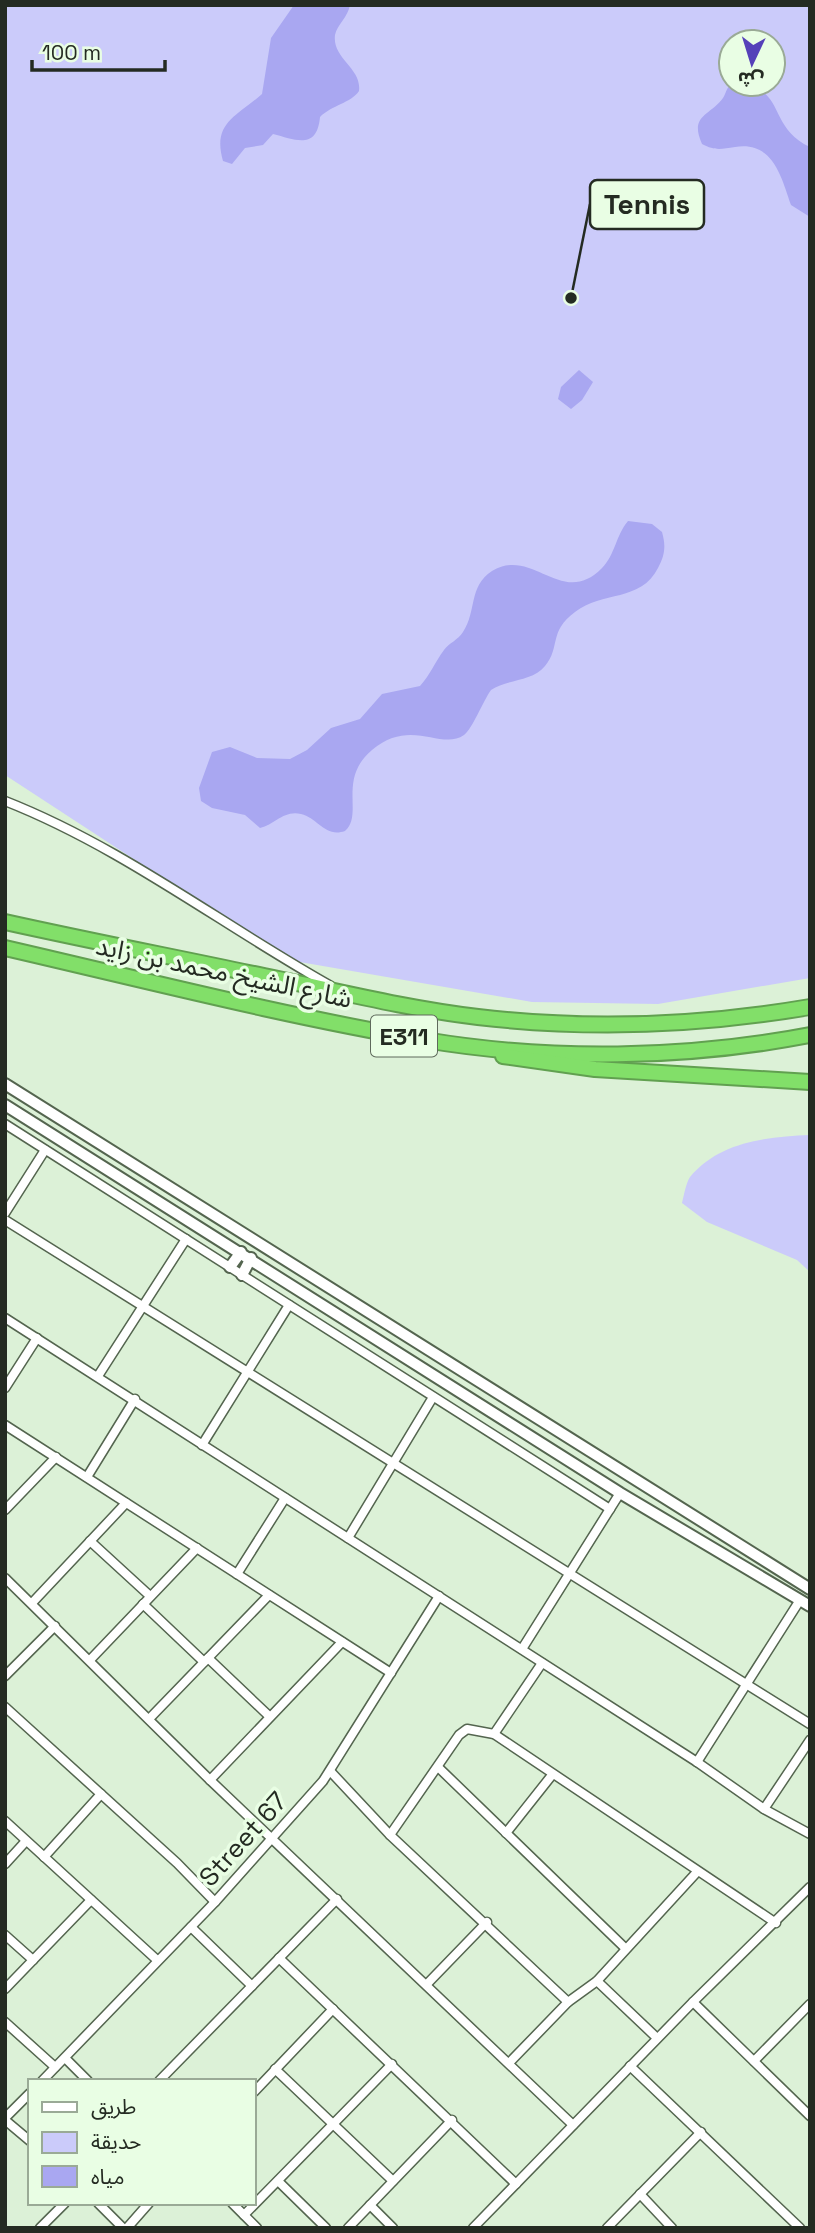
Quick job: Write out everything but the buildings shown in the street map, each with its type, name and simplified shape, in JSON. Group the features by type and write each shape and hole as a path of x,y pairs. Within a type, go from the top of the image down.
{"highway":[{"name":"شارع الشيخ محمد بن زايد","path":"5,922 340,992 475,1017 561,1024 690,1023 810,1007"},
{"name":"شارع الشيخ محمد بن زايد","path":"5,948 427,1041 552,1052 635,1053 718,1048 810,1035"},
{"path":"427,1041 576,1068 810,1082"}],"main road":[{"path":"5,1084 810,1589"},
{"path":"5,1105 620,1493 805,1603"},
{"path":"230,1267 240,1252"},
{"path":"242,1275 251,1258"}],"street":[{"path":"5,801 78,833 111,851 253,942 340,992"},
{"path":"5,1124 610,1509"},
{"path":"5,1213 45,1150"},
{"path":"5,1220 810,1724"},
{"path":"98,1376 186,1239"},
{"path":"202,1445 289,1305"},
{"path":"5,1318 697,1762 764,1809 810,1834"},
{"path":"5,1388 37,1338"},
{"path":"348,1538 433,1396"},
{"path":"87,1477 135,1399"},
{"path":"5,1425 391,1674"},
{"path":"5,1510 56,1457"},
{"path":"522,1649 620,1493"},
{"path":"237,1574 285,1498"},
{"path":"32,1603 126,1503"},
{"path":"90,1541 150,1597"},
{"path":"90,1660 197,1548"},
{"path":"5,1578 209,1780 573,2125"},
{"path":"149,1718 269,1595"},
{"name":"Street 67","path":"44,2079 215,1902 331,1772 439,1597"},
{"path":"697,1762 805,1603"},
{"path":"144,1604 269,1716"},
{"path":"5,1676 55,1626"},
{"path":"209,1780 342,1642"},
{"path":"494,1734 542,1663"},
{"path":"5,1707 215,1902"},
{"path":"390,1835 439,1768 462,1731 472,1728 494,1734 776,1923"},
{"path":"764,1809 810,1740"},
{"path":"439,1768 624,1947"},
{"path":"331,1772 390,1835 568,2002"},
{"path":"506,1833 552,1774"},
{"path":"44,1857 101,1794"},
{"path":"5,1821 157,1960"},
{"path":"5,1864 26,1840"},
{"path":"509,2063 568,2002 597,1981 624,1947 697,1872"},
{"path":"473,2228 693,2001 808,1890"},
{"path":"161,2079 337,1899"},
{"path":"5,1989 91,1900"},
{"path":"427,1984 486,1923"},
{"path":"191,1927 251,1986"},
{"path":"5,1935 33,1960"},
{"path":"279,1958 516,2183"},
{"path":"597,1981 657,2038"},
{"path":"693,2001 810,2116"},
{"path":"754,2061 810,2004"},
{"path":"256,2090 333,2009"},
{"path":"5,2022 55,2067"},
{"path":"65,2058 86,2079"},
{"path":"256,2203 392,2064"},
{"path":"630,2066 800,2228"},
{"path":"275,2069 393,2181"},
{"path":"28,2096 5,2119 28,2139"},
{"path":"348,2228 452,2120"},
{"path":"607,2228 701,2132"},
{"path":"278,2181 326,2228"},
{"path":"640,2194 672,2228"},
{"path":"40,2228 63,2205"},
{"path":"100,2205 125,2228 147,2205"},
{"path":"234,2205 257,2228"},
{"path":"244,2215 254,2205"},
{"path":"370,2205 393,2228"}],"green space":[{"path":"5,5 810,5 810,978 658,1004 532,1002 288,960 5,775"},
{"path":"810,1135 810,1272 797,1260 707,1222 682,1203 690,1177 702,1165 730,1148 777,1137"}],"water":[{"path":"294,5 350,5 336,31 335,43 356,76 359,91 320,117 315,134 310,138 297,140 273,134 263,145 245,148 232,164 223,161 220,148 224,129 235,115 262,94 271,38"},
{"path":"723,98 769,98 786,128 810,147 810,217 791,205 779,172 767,155 748,147 718,149 702,144 698,127 700,121"},
{"path":"579,370 593,382 582,400 571,409 558,399 561,387"},
{"path":"628,521 652,524 662,532 663,555 651,579 631,591 586,605 575,612 561,626 553,652 545,666 533,675 491,690 464,735 455,739 400,736 372,750 356,773 352,816 345,831 332,832 307,816 295,813 260,828 245,815 212,808 201,801 199,788 212,752 230,747 257,758 290,759 307,750 331,728 360,719 382,694 420,686 444,650 463,632 479,584 492,571 507,565 521,566 560,580 574,582 587,579 606,563"}],"place":[{"name":"Tennis","path":"571,298"}]}
